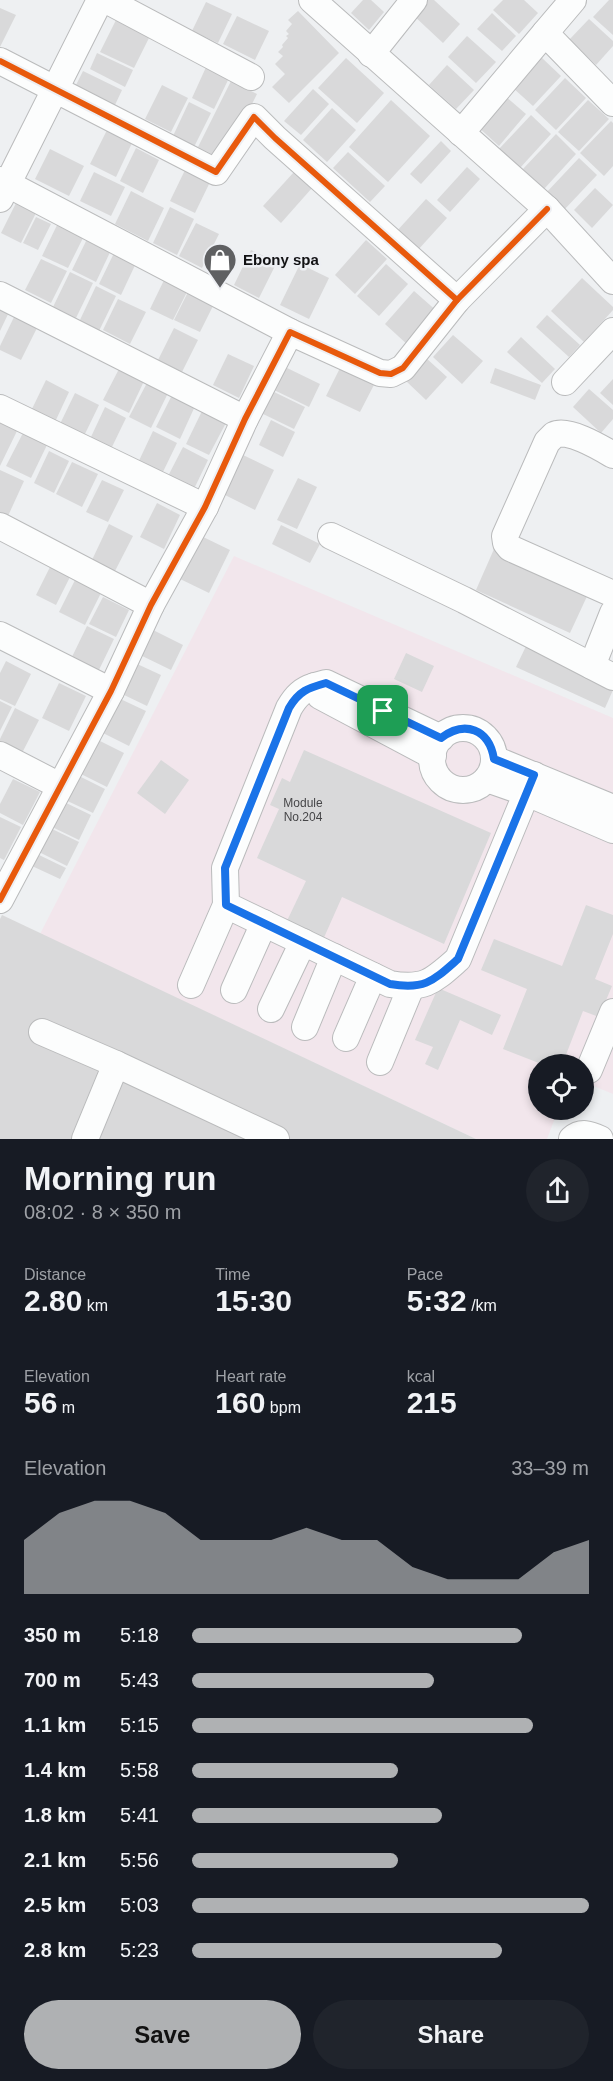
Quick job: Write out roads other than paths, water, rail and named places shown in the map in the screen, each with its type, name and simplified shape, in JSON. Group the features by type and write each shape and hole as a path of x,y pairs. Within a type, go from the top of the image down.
{"street":[{"path":"100,0 3,188 290,332 380,373 391,374 403,368 457,300 547,208"},
{"path":"106,0 251,77"},
{"path":"312,0 547,208 613,281"},
{"path":"371,54 414,0"},
{"path":"461,133 573,0"},
{"path":"545,33 613,103"},
{"path":"0,61 54,91 216,172 254,117 457,300"},
{"path":"0,295 245,419"},
{"path":"2,889 111,691 151,605 205,507 245,419 290,332"},
{"path":"566,382 613,332"},
{"path":"0,408 205,507"},
{"path":"613,455 574,436 554,435 547,442 505,536 510,548 613,594"},
{"path":"0,526 151,605"},
{"path":"331,536 464,600 602,672 613,613"},
{"path":"0,635 111,691"},
{"path":"191,985 226,905 225,868 295,697 304,689 315,686 320,696 437,747"},
{"path":"470,729 479,733 493,749 491,769 471,790 452,788 443,783 433,766 437,747 449,732 470,729"},
{"path":"0,755 60,786"},
{"path":"491,769 530,784 613,808"},
{"path":"226,905 390,984 411,987 434,980 458,959 530,784"},
{"path":"530,784 613,830"},
{"path":"234,990 264,923"},
{"path":"271,1009 303,942"},
{"path":"305,1027 334,957"},
{"path":"346,1038 373,976"},
{"path":"380,1062 411,987"},
{"path":"594,1058 613,1012"},
{"path":"42,1032 276,1139"},
{"path":"85,1139 116,1064"},
{"path":"572,1139 582,1134 591,1134 600,1139"}],"place":[{"name":"Ebony spa","path":"220,289"}]}
